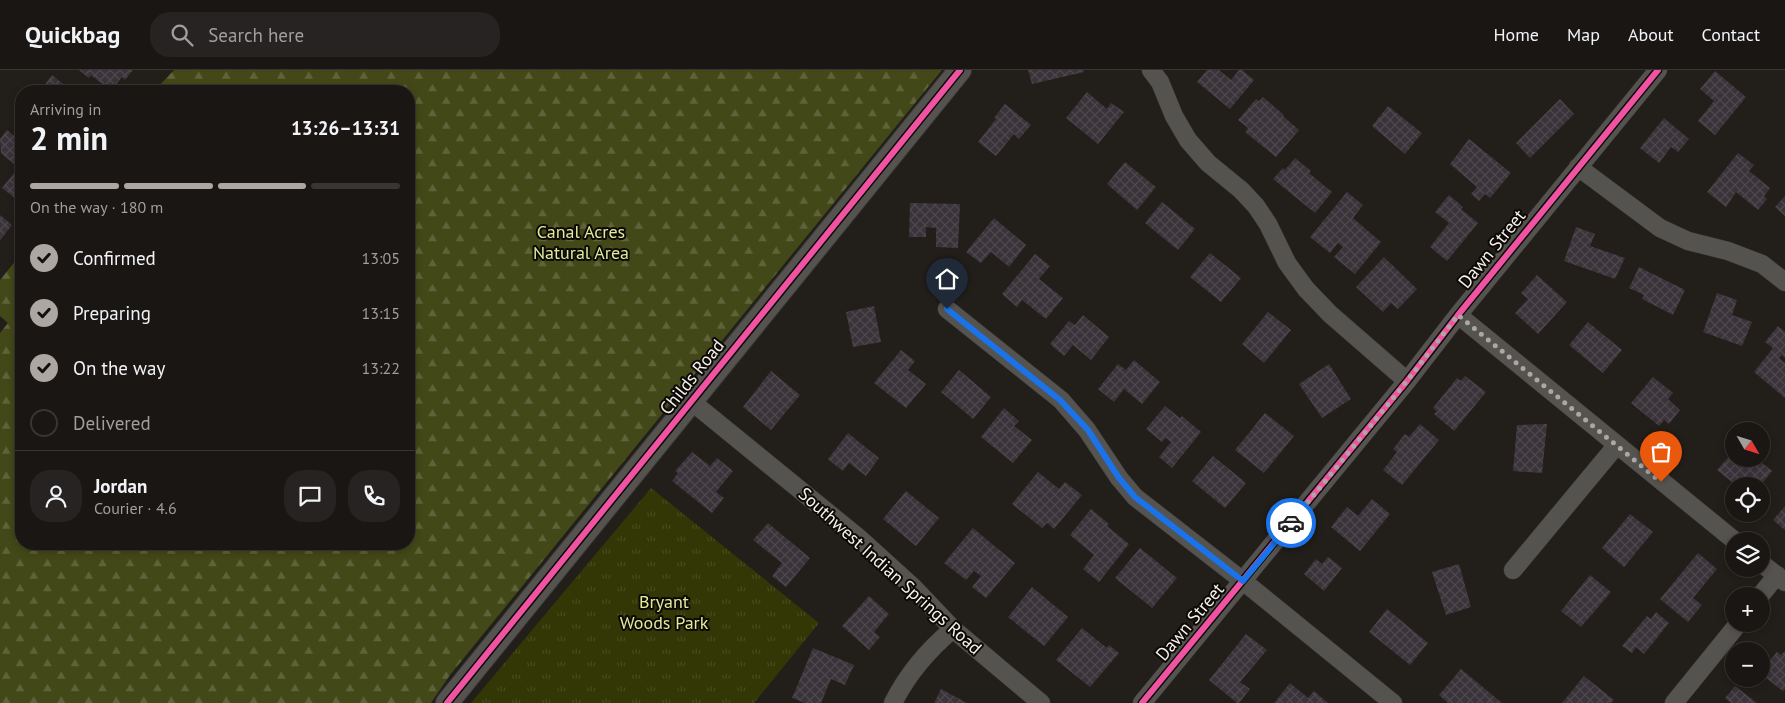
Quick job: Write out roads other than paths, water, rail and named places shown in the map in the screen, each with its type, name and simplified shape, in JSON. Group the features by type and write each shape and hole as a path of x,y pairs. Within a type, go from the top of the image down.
{"street":[{"name":"Childs Road","path":"447,703 960,70"},
{"path":"1151,70 1160,82 1174,116 1188,140 1208,163 1241,190 1256,206 1268,224 1287,263 1306,289 1330,314 1407,381"},
{"name":"Dawn Street","path":"1142,703 1407,381 1458,315 1658,70"},
{"path":"1578,167 1660,228 1688,241 1728,251 1762,264 1785,282"},
{"path":"947,309 1060,400 1088,430 1119,478 1135,497 1243,581 1393,703"},
{"path":"1458,315 1616,446 1725,533"},
{"name":"Southwest Indian Springs Road","path":"692,400 859,538 914,588 953,630 1041,703"},
{"path":"1513,570 1616,446"},
{"path":"1770,569 1781,578 1770,587"},
{"path":"893,703 911,672 924,655 953,630"},
{"path":"1674,703 1732,632"}],"park label":[{"name":"Canal Acres Natural Area","path":"581,242"},
{"name":"Bryant Woods Park","path":"664,612"}]}
